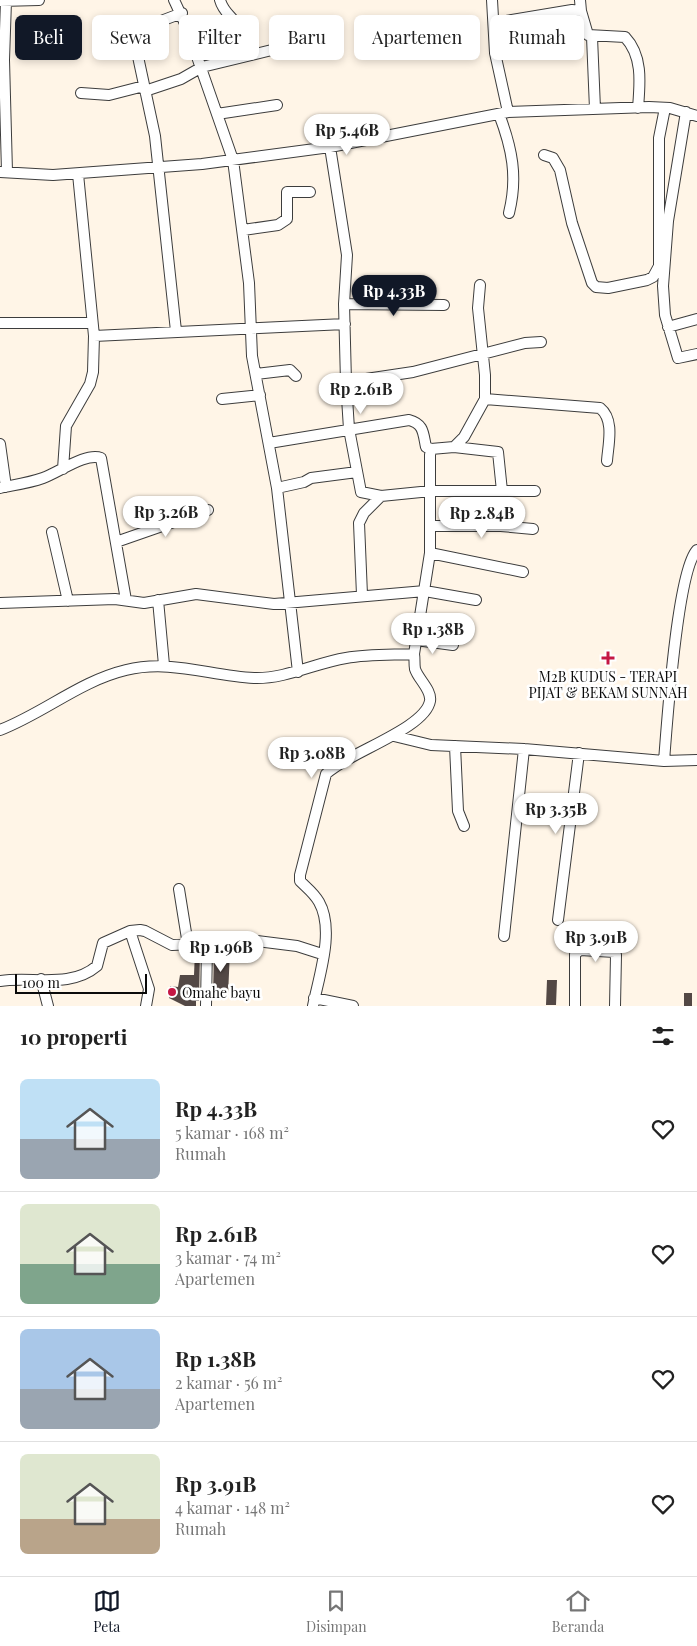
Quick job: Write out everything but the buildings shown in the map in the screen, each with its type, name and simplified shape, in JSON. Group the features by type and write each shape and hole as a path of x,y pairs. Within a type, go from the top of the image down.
{"street":[{"path":"39,0 3,1 3,172 78,174 233,160 330,147 405,134 503,113 665,108 697,116"},
{"path":"174,0 182,13 202,67 233,160 243,230 250,328 256,374 277,488 298,672"},
{"path":"220,0 228,15"},
{"path":"492,0 493,15"},
{"path":"580,0 586,31 592,37 595,109"},
{"path":"542,15 572,10 581,11"},
{"path":"176,331 155,136 134,44 135,34 140,30 182,13"},
{"path":"592,37 625,37 632,44 639,65 638,108"},
{"path":"81,93 109,94 144,89 181,79 202,67 231,60"},
{"path":"496,60 515,186 509,213"},
{"path":"217,114 276,105"},
{"path":"544,156 553,158 560,170 572,223 592,283 596,287 608,288 647,280 653,277 659,266 659,138 665,108"},
{"path":"686,112 668,221 663,303 678,358 697,354"},
{"path":"330,147 347,255 344,304 346,382 349,429 361,492 381,496 431,491 535,491"},
{"path":"63,469 66,426 90,384 93,372 94,336 78,174"},
{"path":"243,230 278,225 287,219 287,192 310,192"},
{"path":"454,447 464,437 485,399 485,375 474,308 480,285"},
{"path":"344,304 444,305"},
{"path":"668,327 697,319"},
{"path":"0,323 92,323"},
{"path":"94,336 345,324"},
{"path":"346,382 413,372 525,343 541,342"},
{"path":"256,374 290,370 296,376"},
{"path":"222,399 260,395"},
{"path":"485,399 600,408 604,411 610,426 607,461"},
{"path":"269,443 408,420 417,422 422,427 426,447 431,449 454,447 498,452 502,491"},
{"path":"0,444 3,487 43,478 86,458 96,456 101,458 126,600"},
{"path":"353,1006 314,1002 325,941 323,912 314,895 300,881 300,875 326,774 354,756 394,736 426,709 430,700 428,692 415,669 414,654 430,553 431,449"},
{"path":"277,488 304,482 311,478 357,472"},
{"path":"362,594 360,523 364,513 381,496"},
{"path":"116,542 208,510"},
{"path":"431,526 501,526 533,529"},
{"path":"52,532 68,601"},
{"path":"664,761 672,673 687,569 697,550"},
{"path":"430,553 523,572"},
{"path":"0,603 126,600 144,603 196,594 274,604 362,594 425,591 476,600"},
{"path":"158,600 164,665"},
{"path":"416,640 453,645"},
{"path":"0,730 27,718 76,689 126,670 164,665 254,678 298,672 346,658 414,654"},
{"path":"394,736 423,745 524,749 664,761 697,760"},
{"path":"455,746 458,811 464,826"},
{"path":"504,936 524,749"},
{"path":"558,920 579,754"},
{"path":"179,889 188,945"},
{"path":"0,981 24,978 62,980 94,969 98,966 102,943 130,931 145,931 166,944 207,945 263,942 296,946 322,954"},
{"path":"130,931 149,989 146,1006"},
{"path":"206,1006 207,945"},
{"path":"575,1006 575,954 580,950 615,952 617,961 615,1006"},
{"path":"41,980 48,1006"}],"place":[{"name":"M2B KUDUS - TERAPI PIJAT & BEKAM SUNNAH","path":"608,658"},
{"name":"Omahe bayu","path":"172,992"}]}
